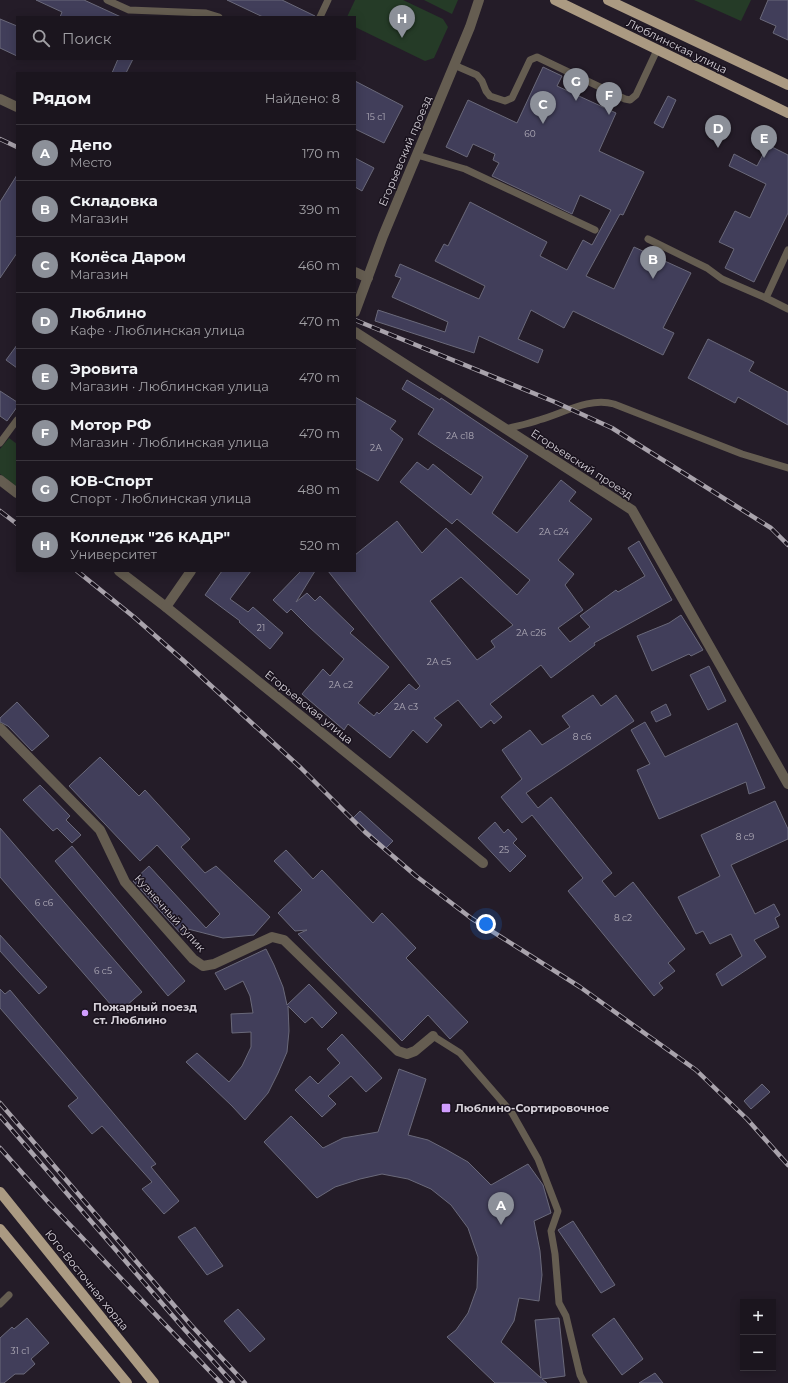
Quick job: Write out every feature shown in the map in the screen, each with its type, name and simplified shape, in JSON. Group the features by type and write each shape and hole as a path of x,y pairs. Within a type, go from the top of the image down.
{"main road":[{"name":"Люблинская улица","path":"555,0 788,113"},
{"name":"Люблинская улица","path":"608,0 788,85"},
{"name":"Юго-Восточная хорда","path":"0,1192 154,1383"},
{"path":"0,1228 127,1383"}],"street":[{"name":"Егорьевский проезд","path":"356,309 383,236 470,27 479,0"},
{"path":"0,99 16,107"},
{"path":"356,272 368,278"},
{"name":"Егорьевский проезд","path":"356,333 632,510 788,784"},
{"path":"0,480 16,492"},
{"name":"Егорьевская улица","path":"120,572 166,607 483,863"},
{"path":"166,607 190,572"},
{"name":"Кузнечный тупик","path":"0,728 100,830 125,882 193,959 203,966 214,964 272,937 284,940 398,1051 407,1054 415,1051 433,1036"}],"lane":[{"path":"107,0 129,10 206,13 216,16"},
{"path":"320,16 328,0"},
{"path":"454,65 477,75 482,80 490,96 505,101 510,100 513,96 530,60 537,57 630,100 636,95 657,50"},
{"path":"417,155 465,169 595,230"},
{"path":"648,239 707,268 722,279 788,309"},
{"path":"766,298 788,250"},
{"path":"506,429 593,402 604,401 742,454 788,468"},
{"path":"0,443 16,421"},
{"path":"433,1036 460,1053 512,1113 538,1159 558,1211 551,1231 555,1254 559,1303 566,1316 580,1375 584,1383"},
{"path":"0,1304 9,1296"}],"green space":[{"path":"355,0 403,0 443,19 448,27 434,58 425,61 356,27 356,16 347,16"},
{"path":"424,0 458,0 452,14"},
{"path":"694,0 751,0 741,21"},
{"path":"9,438 16,443 16,486 0,474 0,449"}],"building":[{"path":"36,0 84,0 119,16 60,16 62,12"},
{"path":"227,0 282,0 315,16 261,16"},
{"path":"768,0 788,0 788,40 773,33 776,26 760,19"},
{"path":"0,19 16,26 16,56 0,48"},
{"path":"118,60 132,60 126,72 112,72"},
{"path":"543,67 562,76 557,86 616,113 599,151 644,172 623,215 620,214 586,276 614,289 634,247 691,273 663,328 674,333 663,355 573,311 564,328 531,310 518,339 543,350 538,363 479,336 474,353 375,321 378,310 445,332 448,322 392,297 401,278 395,276 400,264 479,299 485,286 435,261 444,244 448,246 470,202 547,242 540,256 567,270 583,240 592,245 611,210 580,195 572,214 492,176 499,163 493,160 495,154 473,144 467,157 446,147 468,100 517,123"},
{"path":"356,82 403,106 384,143 356,129"},
{"path":"668,96 676,100 663,128 654,123"},
{"path":"768,145 788,155 788,213 754,282 725,268 734,249 719,242 735,211 750,218 766,184 729,166 734,154 757,166"},
{"path":"356,159 374,168 362,191 356,188"},
{"path":"16,177 16,254 0,278 0,202"},
{"path":"708,339 754,362 749,371 788,392 788,425 738,397 735,403 688,378"},
{"path":"16,346 16,367 6,360"},
{"path":"407,380 440,400 441,398 528,456 492,513 517,533 561,480 576,492 569,501 592,519 558,560 574,574 565,585 583,610 558,628 570,642 590,627 580,616 616,590 618,592 645,576 628,548 639,541 672,600 594,643 595,645 551,678 541,665 490,704 502,717 494,724 491,720 481,728 458,700 434,718 442,725 427,743 413,730 390,758 348,724 344,730 302,694 323,669 330,676 344,659 291,609 287,613 273,600 300,572 314,572 296,602 307,593 315,601 320,596 354,629 350,633 389,667 358,703 374,716 377,712 379,714 409,684 416,690 420,686 329,572 356,572 356,554 397,521 422,553 446,528 517,595 530,580 457,519 452,524 400,482 417,462 428,470 433,464 471,495 483,477 418,434 434,409 402,389","holes":["461,577 513,625 491,641 495,647 477,660 430,601"]},
{"path":"0,391 16,401 16,408 7,421 0,416"},
{"path":"356,398 396,421 390,429 403,439 378,481 356,469"},
{"path":"221,572 250,572 230,599 248,612 253,607 283,633 270,649 239,622 240,621 205,595"},
{"path":"681,615 703,650 691,656 689,654 652,671 637,636 669,623"},
{"path":"709,666 726,701 708,710 690,675"},
{"path":"593,695 601,706 616,695 634,721 526,793 538,808 551,797 612,873 602,881 615,897 633,882 685,949 668,963 675,971 659,983 663,988 654,996 568,891 583,878 532,815 522,823 501,797 522,779 502,750 530,730 542,745 570,727 562,716"},
{"path":"17,702 49,736 32,751 8,726 0,722 0,718"},
{"path":"666,704 671,715 656,722 651,712"},
{"path":"645,722 665,757 737,723 765,788 749,794 746,782 659,819 637,770 650,764 631,730"},
{"path":"100,757 139,796 145,790 190,839 181,847 205,873 216,866 270,917 254,935 223,938 188,929 182,935 133,881 149,866 206,928 220,914 157,845 140,861 69,786"},
{"path":"40,785 70,816 66,820 81,835 72,843 57,828 53,831 23,800"},
{"path":"775,801 788,829 788,839 731,865 755,914 774,904 780,915 775,918 779,927 754,940 766,957 722,986 716,974 742,956 731,934 710,944 703,931 696,934 678,897 720,876 701,835"},
{"path":"360,811 393,841 386,848 353,818"},
{"path":"495,822 504,833 508,829 517,839 513,843 526,856 510,872 478,838"},
{"path":"0,828 142,992 118,1013 0,877"},
{"path":"72,846 185,981 168,996 55,861"},
{"path":"286,850 313,879 322,870 373,923 382,913 416,948 406,958 468,1022 450,1039 428,1015 402,1041 298,934 307,930 295,931 278,913 302,890 274,861"},
{"path":"0,935 47,987 39,994 0,951"},
{"path":"266,949 283,987 287,1005 309,984 337,1013 322,1028 312,1017 305,1023 288,1006 289,1031 287,1052 268,1093 245,1120 186,1062 197,1053 229,1082 242,1066 251,1047 251,1032 232,1033 231,1014 253,1013 250,996 243,981 225,990 215,973"},
{"path":"0,989 5,994 10,990 156,1164 151,1167 179,1201 164,1214 142,1189 152,1182 102,1126 92,1134 68,1106 78,1098 0,1008"},
{"path":"342,1034 382,1078 366,1092 351,1076 328,1096 336,1104 322,1117 295,1090 310,1076 318,1084 340,1063 327,1049"},
{"path":"399,1069 426,1079 408,1135 428,1140 468,1162 491,1185 528,1164 543,1185 551,1213 534,1221 540,1251 542,1275 539,1301 519,1298 514,1321 501,1342 541,1378 535,1320 559,1318 565,1376 542,1379 547,1383 495,1383 447,1337 456,1330 468,1313 477,1288 478,1257 468,1228 451,1205 431,1189 408,1179 382,1174 335,1187 317,1198 264,1142 291,1116 323,1148 343,1138 378,1132"},
{"path":"762,1084 770,1092 751,1109 744,1101"},
{"path":"573,1221 615,1285 601,1293 558,1230"},
{"path":"195,1227 223,1266 207,1275 178,1237"},
{"path":"238,1309 265,1339 250,1352 224,1321"},
{"path":"27,1318 49,1343 31,1359 35,1364 24,1374 15,1374 4,1383 0,1383 0,1338 12,1327 14,1329"},
{"path":"614,1318 643,1359 622,1375 592,1335"},
{"path":"655,1373 663,1383 639,1383"}],"railway":[{"path":"0,139 16,147"},
{"path":"356,320 555,402 612,428 771,528 788,545"},
{"path":"0,511 16,523"},
{"path":"78,572 134,617 184,661 301,768 365,832 416,876 471,918 580,987 696,1070 747,1119 788,1165"},
{"path":"0,1103 191,1325 245,1383"},
{"path":"0,1116 185,1330 233,1383"},
{"path":"0,1148 49,1203 221,1383"}],"place":[{"name":"Колледж \"26 КАДР\"","path":"402,38"},
{"name":"ЮВ-Спорт","path":"576,101"},
{"name":"Мотор РФ","path":"609,115"},
{"name":"Колёса Даром","path":"543,124"},
{"name":"Люблино","path":"718,148"},
{"name":"Эровита","path":"764,158"},
{"name":"Складовка","path":"653,279"},
{"name":"Пожарный поезд ст. Люблино","path":"85,1013"},
{"name":"Люблино-Сортировочное","path":"446,1108"},
{"name":"Депо","path":"501,1225"}]}
